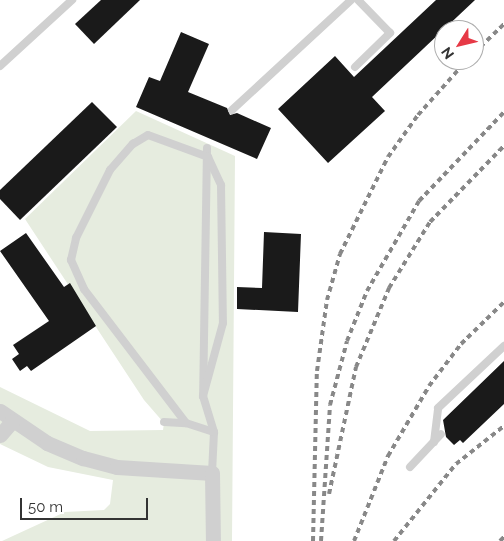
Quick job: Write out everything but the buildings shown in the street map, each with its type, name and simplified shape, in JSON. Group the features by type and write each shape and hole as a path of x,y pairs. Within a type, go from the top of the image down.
{"street":[{"path":"0,411 47,444 92,461 117,467 212,473 213,541"},
{"path":"0,435 12,421"}],"lane":[{"path":"0,66 72,0"},
{"path":"232,110 351,0"},
{"path":"354,68 390,33 358,0"},
{"path":"186,423 84,289 71,260 76,238 110,170 133,144 156,135 208,158 221,185 223,323 203,396"},
{"path":"207,148 203,396 214,432 212,473"},
{"path":"434,442 438,408 504,346"},
{"path":"164,422 186,423 214,432"},
{"path":"410,467 441,434"}],"shaded area":[{"path":"136,111 235,156 232,541 2,541 65,512 104,510 110,504 113,480 48,467 0,444 0,387 90,431 163,430 164,423 144,400 25,219"}],"railway":[{"path":"484,43 504,24"},
{"path":"313,541 317,371 327,300 340,254 388,157 418,115 458,70"},
{"path":"321,541 330,405 347,341 367,291 419,201 504,112"},
{"path":"329,494 356,367 389,288 430,222 504,146"},
{"path":"354,541 388,456 429,386 461,344 504,302"},
{"path":"394,541 456,464 504,426"},
{"path":"500,541 504,537"}]}
